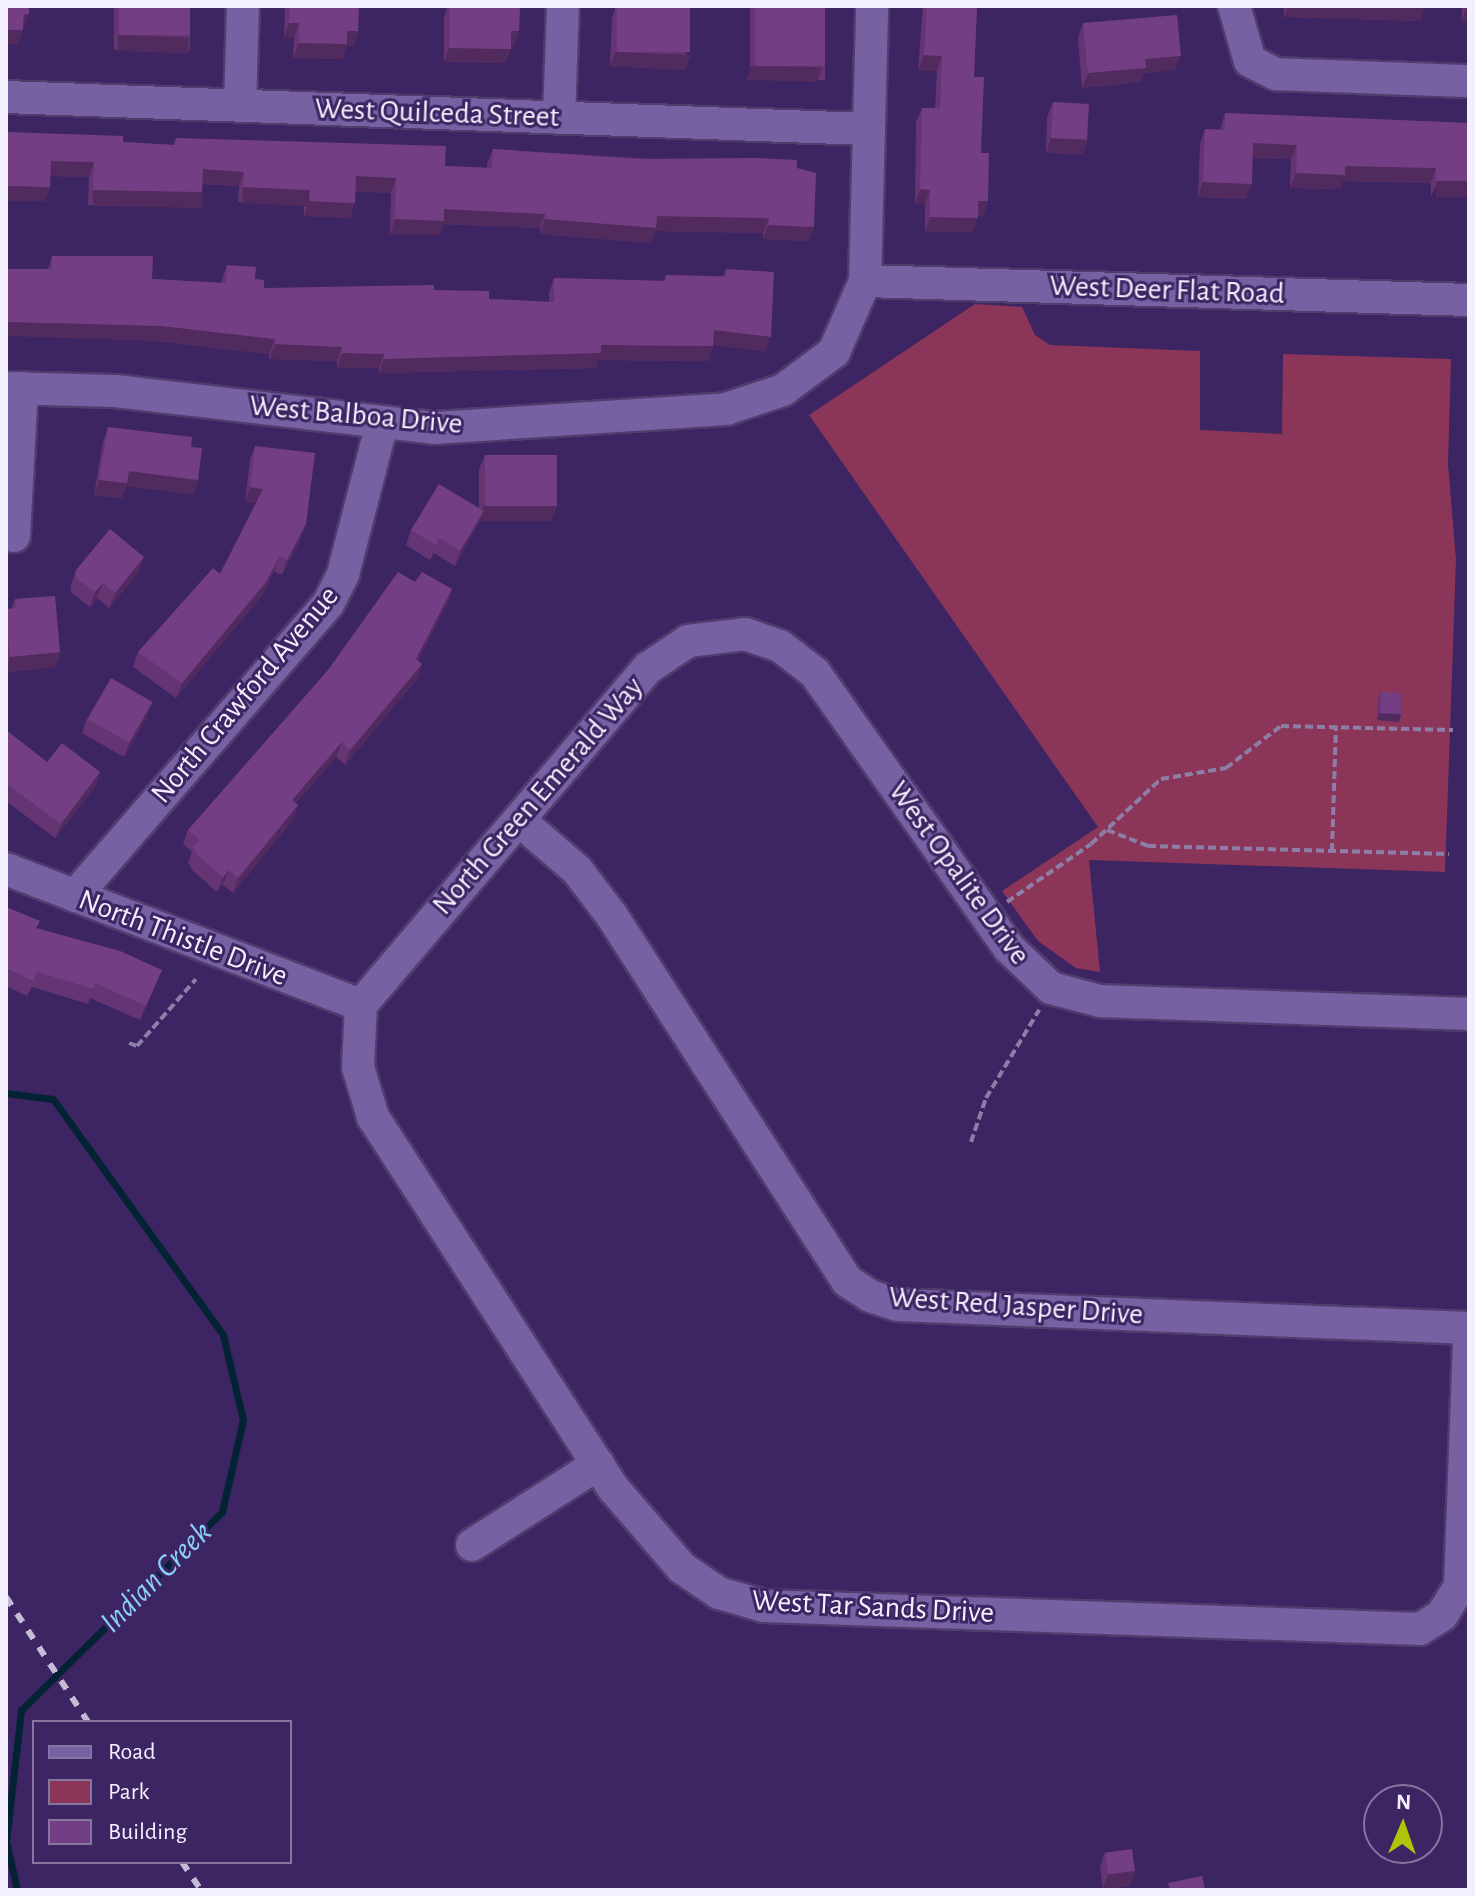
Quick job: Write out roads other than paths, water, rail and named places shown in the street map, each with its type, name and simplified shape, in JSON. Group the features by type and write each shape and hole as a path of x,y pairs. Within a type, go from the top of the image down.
{"street":[{"path":"240,106 243,6"},
{"path":"559,118 563,6"},
{"path":"865,281 872,6"},
{"path":"1234,6 1250,61 1276,74 1469,81"},
{"name":"West Quilceda Street","path":"6,97 867,129"},
{"name":"West Deer Flat Road","path":"865,281 1469,300"},
{"name":"West Balboa Drive","path":"14,388 115,391 434,428 726,409 783,390 834,352 865,281"},
{"path":"14,388 14,536"},
{"name":"North Crawford Avenue","path":"75,896 328,604 343,574 382,423"},
{"name":"North Green Emerald Way","path":"361,1005 384,972 520,821 648,668 688,641 745,634"},
{"name":"West Opalite Drive","path":"745,634 780,646 815,673 1009,948 1051,988 1100,1001 1469,1014"},
{"name":"West Red Jasper Drive","path":"520,821 577,870 612,916 847,1281 870,1296 898,1305 1469,1328"},
{"name":"North Thistle Drive","path":"6,869 361,1005"},
{"name":"West Tar Sands Drive","path":"361,1005 358,1067 373,1117 598,1464 682,1568 719,1593 764,1606 1420,1629 1442,1615 1460,1586 1469,1341"},
{"path":"472,1545 598,1464"}],"waterway":[{"name":"Indian Creek","path":"6,1093 53,1099 223,1335 243,1420 222,1512 21,1710 6,1841 17,1890"}],"railway":[{"path":"6,1597 87,1720"},
{"path":"183,1864 201,1890"}]}
